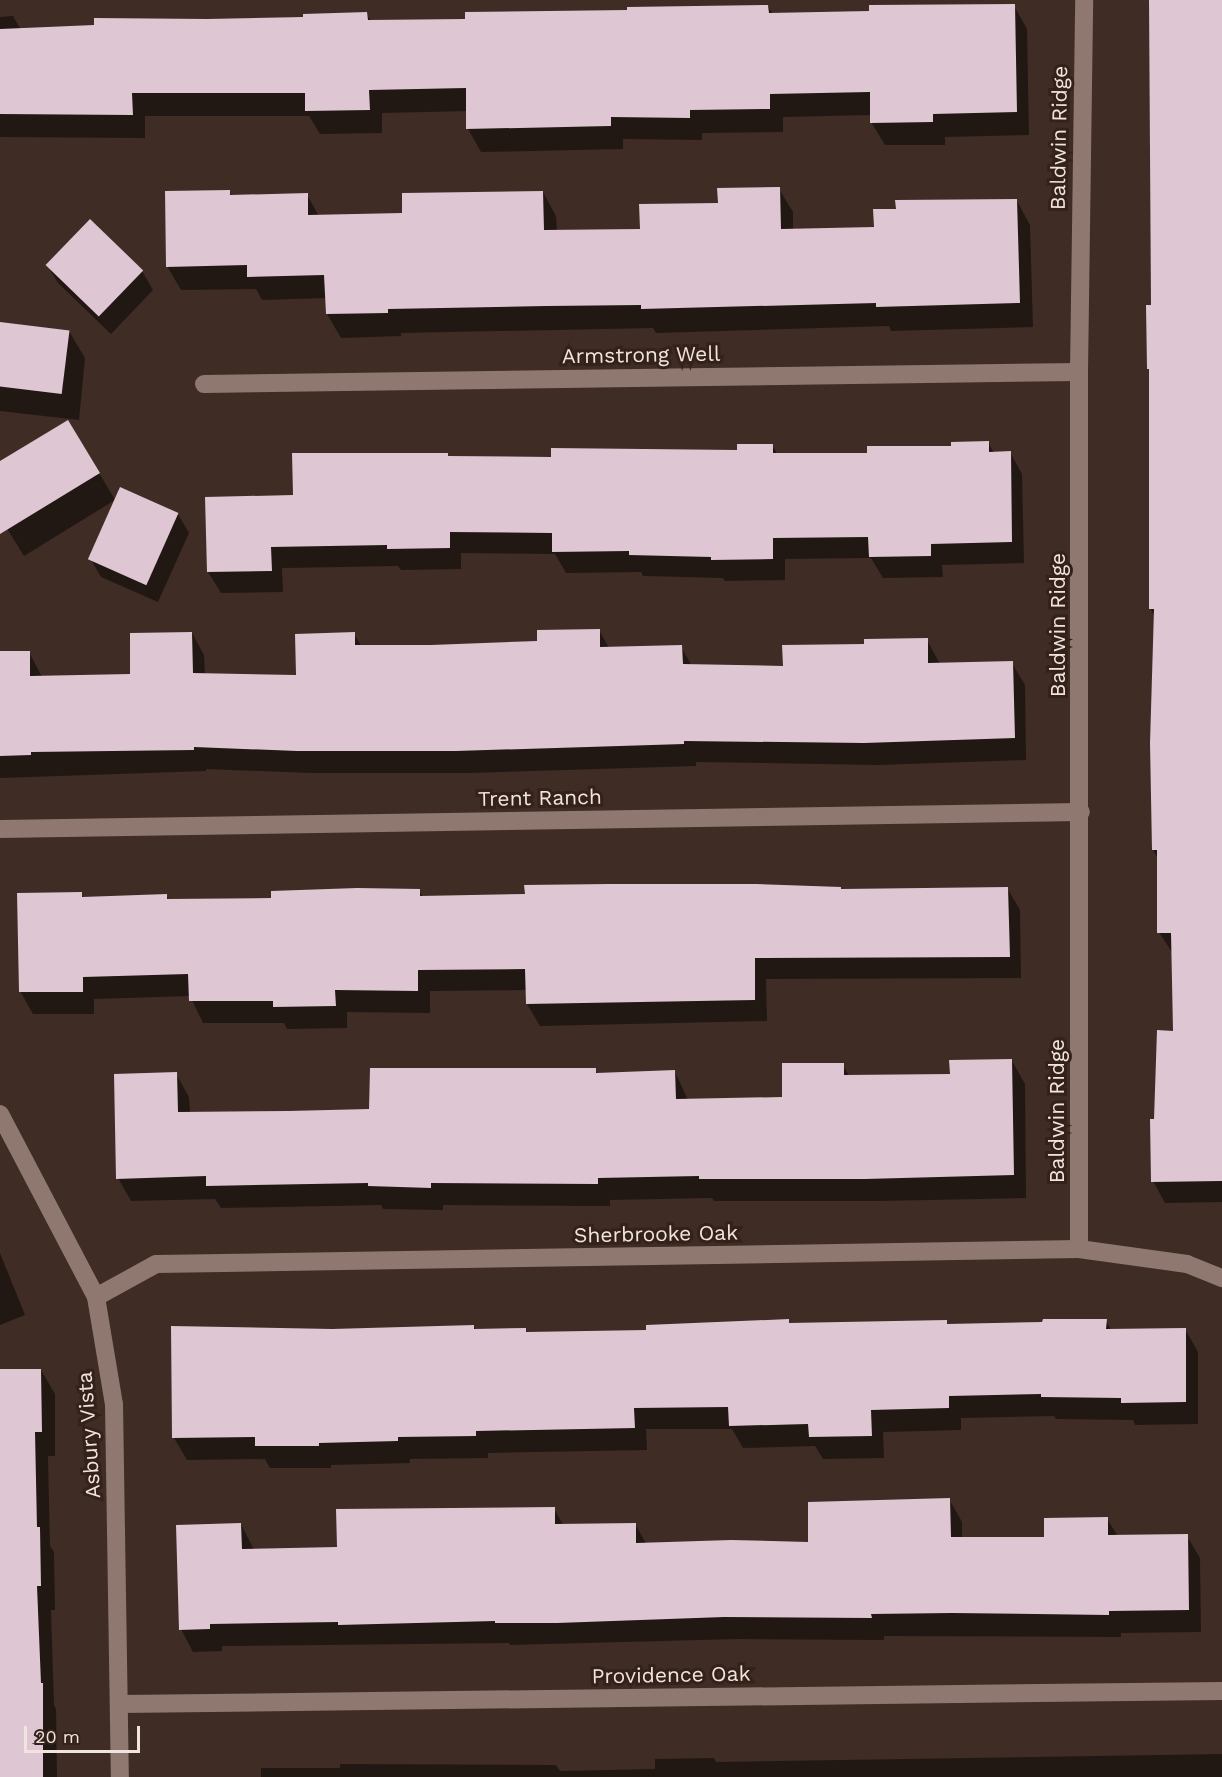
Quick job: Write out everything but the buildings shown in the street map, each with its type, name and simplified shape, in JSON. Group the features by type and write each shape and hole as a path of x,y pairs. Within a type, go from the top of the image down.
{"street":[{"name":"Baldwin Ridge","path":"1079,1249 1081,812 1079,372 1084,0"},
{"name":"Armstrong Well","path":"204,384 1079,372"},
{"name":"Trent Ranch","path":"0,829 1081,812"},
{"name":"Asbury Vista","path":"0,1114 96,1296 114,1404 120,1777"},
{"name":"Sherbrooke Oak","path":"96,1296 156,1264 1079,1249 1187,1264 1222,1278"},
{"name":"Providence Oak","path":"120,1704 1222,1691"}]}
